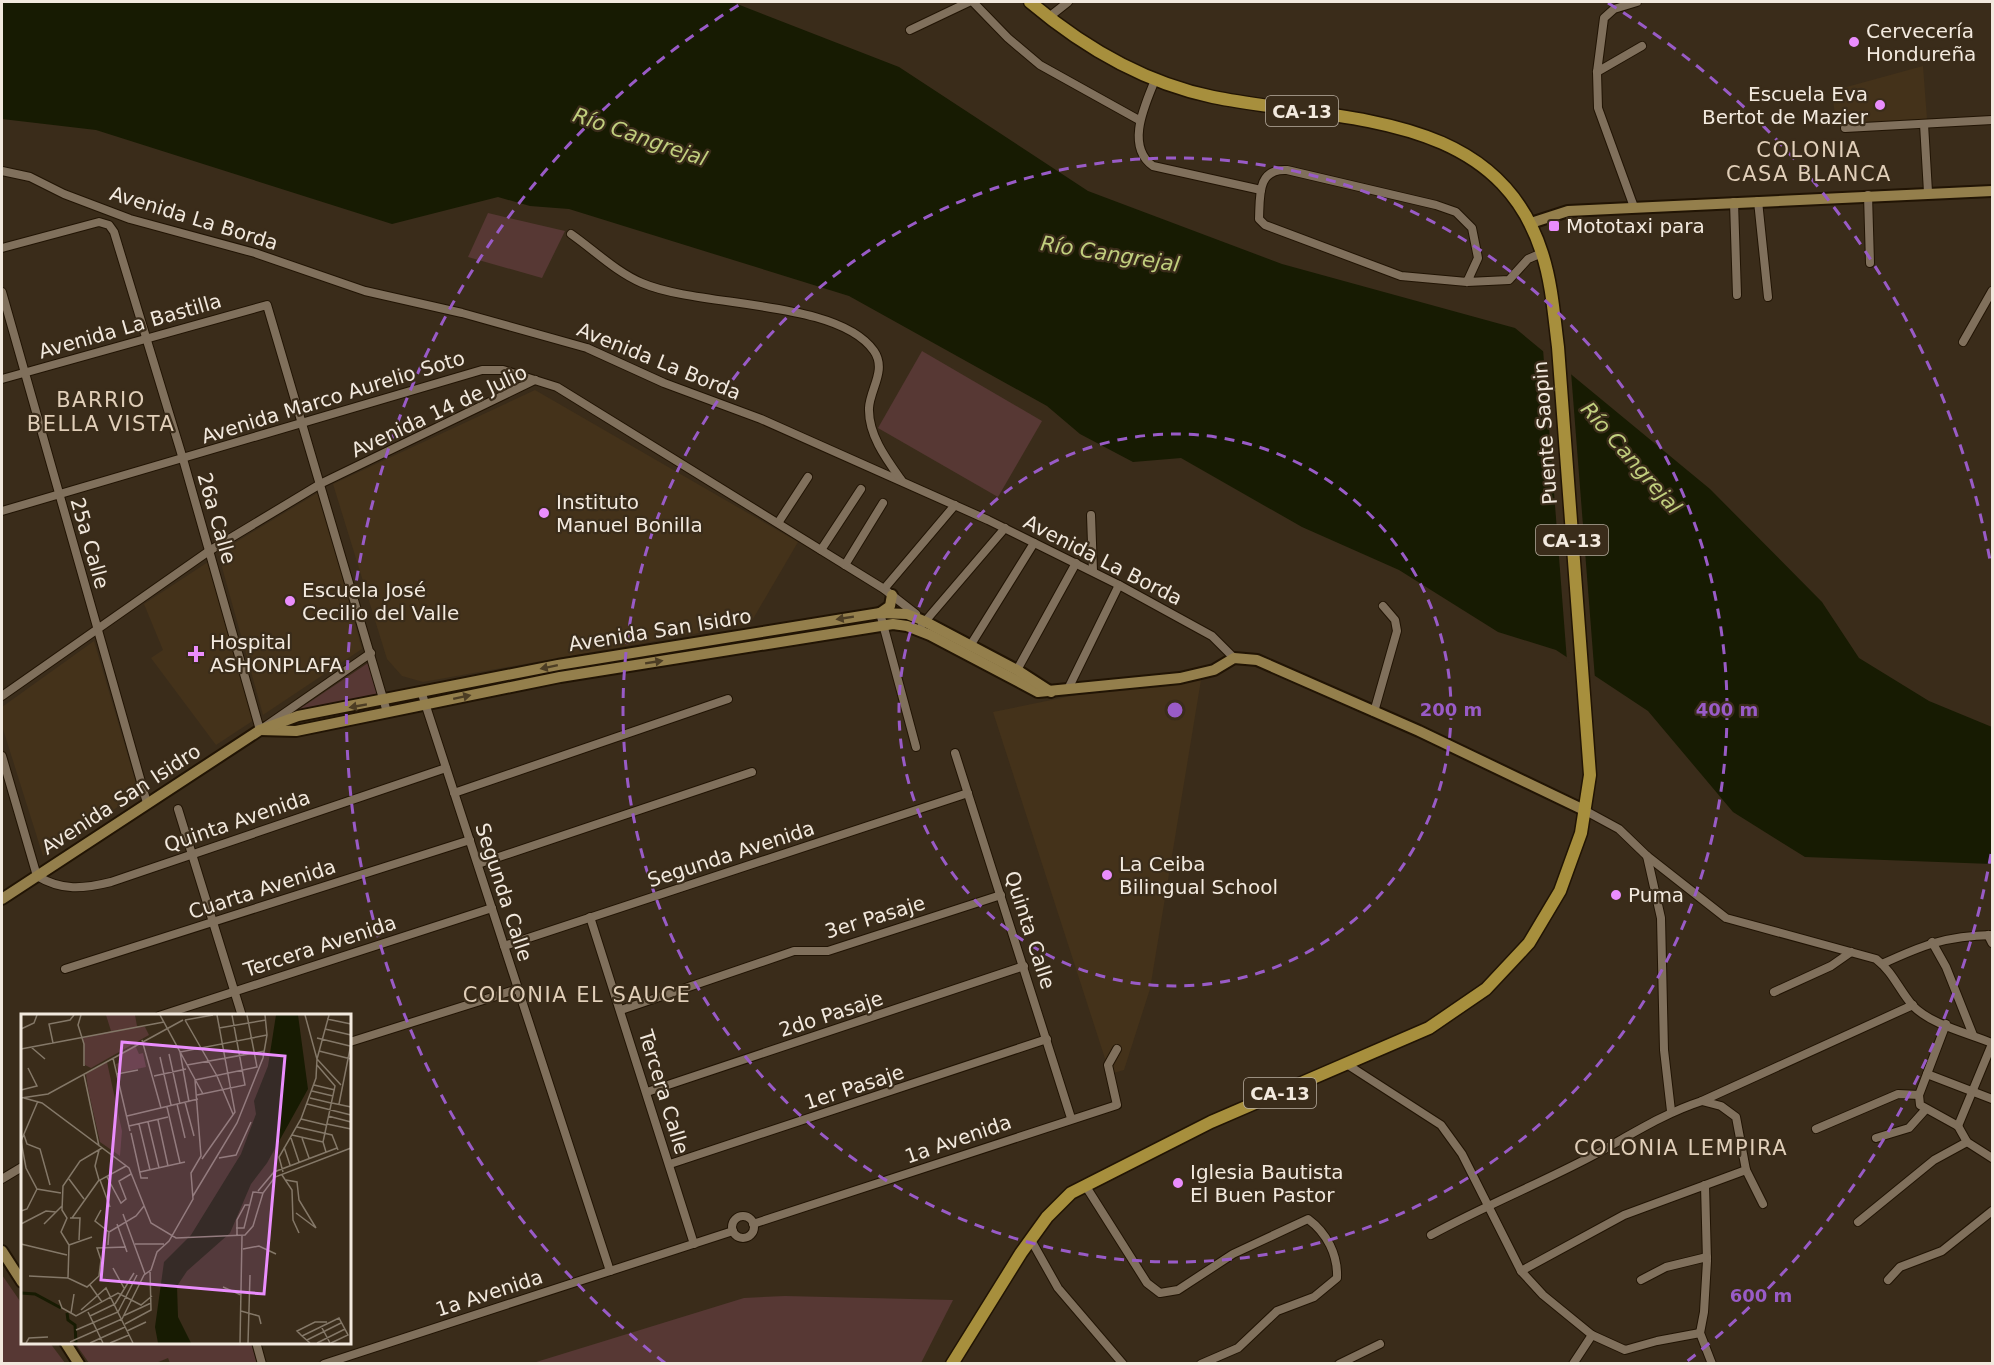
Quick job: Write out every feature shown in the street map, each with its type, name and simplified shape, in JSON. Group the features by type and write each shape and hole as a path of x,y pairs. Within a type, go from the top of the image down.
{"main road":[{"name":"CA-13","path":"1030,2 1049,18 1095,49 1155,80 1211,97 1389,125 1433,137 1462,150 1492,173 1516,197 1531,223 1542,253"},
{"name":"Puente Saopin","path":"1542,253 1550,285 1558,347 1588,732 1590,775 1584,810"},
{"name":"CA-13","path":"952,1364 1031,1240 1057,1205 1071,1192 1211,1122 1348,1065 1429,1028 1486,989 1540,928 1560,891 1576,850 1584,810"}],"street":[{"path":"910,30 971,2 1040,65 1139,120"},
{"path":"1049,18 1068,2"},
{"path":"1634,207 1601,120 1597,72 1604,18 1614,9 1637,2"},
{"path":"1597,72 1642,46"},
{"path":"1155,80 1139,120 1140,150 1144,159 1153,166 1261,190"},
{"path":"1845,128 1992,120"},
{"path":"1924,124 1928,192"},
{"path":"1467,282 1478,258 1472,228 1456,212 1436,205 1287,170 1275,169 1269,173 1261,190 1259,219 1265,225 1401,276 1467,282 1509,280 1528,259 1542,253"},
{"name":"Avenida La Borda","path":"2,171 30,177 64,194 130,219 255,253 364,291 462,313 587,348 664,383 760,419 1005,528 1093,571 1212,636 1234,658"},
{"path":"1531,223 1568,211 1928,192 1992,191"},
{"path":"1868,195 1870,263"},
{"path":"1758,201 1768,297"},
{"path":"1734,202 1737,295"},
{"name":"26a Calle","path":"2,248 99,222 109,225 114,232 148,338 260,730"},
{"path":"571,234 618,269 642,283 673,292 821,319 854,332 874,351 880,364 869,406 872,427 882,451 903,483"},
{"path":"1964,342 1992,291"},
{"name":"25a Calle","path":"2,292 147,803"},
{"name":"Avenida La Bastilla","path":"2,379 267,305 303,424"},
{"name":"Avenida Marco Aurelio Soto","path":"2,512 482,370 503,370 535,380"},
{"name":"Avenida 14 de Julio","path":"2,696 209,550 322,483 535,380 557,387 888,592 922,626"},
{"path":"303,424 387,712"},
{"path":"778,524 808,477"},
{"path":"821,550 861,489"},
{"path":"845,565 883,503"},
{"path":"916,747 880,614 890,606 888,592 955,506"},
{"path":"1091,515 1093,571"},
{"path":"922,626 1005,528"},
{"path":"970,646 1034,543"},
{"path":"1017,670 1076,563"},
{"path":"1068,688 1119,585"},
{"path":"1374,711 1397,631 1395,620 1383,606"},
{"name":"Avenida San Isidro","path":"260,730 296,730 387,712 424,699 558,665 880,614 907,614 922,626 993,664 1017,670 1051,692"},
{"name":"Avenida San Isidro","path":"260,730 298,716 385,701 424,699 882,625 922,626 970,646 1022,686 1038,692 1189,676 1214,670 1234,658"},
{"name":"Avenida San Isidro","path":"2,899 260,730 371,653"},
{"path":"1234,658 1257,660 1374,711 1584,810 1619,829 1647,856 1726,918 1867,955 1882,964 1893,975 1900,989 1913,1005 1923,1014 1992,1044 1958,1126"},
{"name":"Segunda Calle","path":"424,699 610,1272"},
{"path":"454,793 728,699"},
{"name":"Quinta Calle","path":"955,753 1071,1118"},
{"path":"2,756 37,876"},
{"name":"Quinta Avenida","path":"37,876 60,887 87,888 446,768"},
{"path":"477,864 752,772"},
{"name":"Segunda Avenida","path":"504,946 968,792"},
{"path":"178,809 241,1014"},
{"name":"Cuarta Avenida","path":"64,969 470,840"},
{"path":"1647,856 1661,918 1664,1050 1671,1111"},
{"name":"3er Pasaje","path":"621,1010 794,951 828,951 1001,895"},
{"name":"Tercera Avenida","path":"165,1014 492,908"},
{"name":"Tercera Calle","path":"590,917 694,1244"},
{"path":"1882,964 1932,942 1959,936 1990,935 1992,943"},
{"path":"1932,942 1946,967 1973,1035"},
{"path":"1774,992 1831,966 1851,952"},
{"name":"2do Pasaje","path":"647,1092 1024,966"},
{"path":"351,1042 518,989"},
{"path":"1431,1235 1487,1205 1590,1156 1671,1111 1702,1101 1913,1005"},
{"path":"1946,1024 1920,1095 1920,1105 1958,1126 1967,1142 1992,1158"},
{"name":"1er Pasaje","path":"670,1164 1047,1038"},
{"name":"1a Avenida","path":"753,1224 1071,1118 1117,1105 1108,1065 1117,1049"},
{"path":"1348,1065 1441,1125 1462,1154 1521,1271 1543,1295 1592,1335 1625,1350 1700,1333"},
{"path":"1927,1074 1992,1099"},
{"path":"1816,1129 1898,1094 1920,1095"},
{"path":"1702,1101 1721,1106 1736,1117 1746,1170 1762,1204"},
{"path":"1876,1138 1910,1128 1926,1109"},
{"path":"1858,1222 1934,1160 1967,1142"},
{"path":"2,1179 21,1168"},
{"path":"1521,1271 1624,1215 1746,1170"},
{"path":"1085,1185 1148,1283 1160,1293 1178,1290 1233,1254 1308,1219 1317,1226 1337,1259 1337,1278 1314,1297 1277,1311 1238,1348 1202,1364"},
{"path":"1705,1185 1707,1257 1704,1312 1700,1333 1712,1364"},
{"path":"1888,1280 1900,1267 1942,1251 1992,1212"},
{"name":"1a Avenida","path":"740,1216 747,1216 753,1224 753,1231 748,1237 738,1236 733,1231 732,1224 740,1216"},
{"name":"1a Avenida","path":"324,1364 733,1231"},
{"path":"1031,1240 1058,1288 1123,1364"},
{"path":"2,1251 21,1280"},
{"path":"1641,1280 1666,1267 1707,1257"},
{"path":"1573,1364 1592,1335"},
{"path":"66,1344 79,1364"},
{"path":"257,1344 262,1364"},
{"path":"1339,1364 1380,1344"}],"shaded area":[{"name":"Escuela Eva Bertot de Mazier","path":"1923,66 1927,119 1836,124 1832,91"},
{"path":"488,213 565,231 542,278 468,257"},
{"path":"922,351 1042,421 998,497 878,428"},
{"name":"Instituto Manuel Bonilla","path":"535,390 798,542 750,624 423,682 402,676 387,659 333,484"},
{"name":"Escuela José Cecilio del Valle","path":"319,492 362,649 263,715 218,553"},
{"name":"Hospital ASHONPLAFA","path":"208,562 254,720 216,745 151,658 163,650 144,604"},
{"path":"94,641 139,793 43,856 2,726 2,707"},
{"path":"368,663 378,696 292,714"},
{"name":"La Ceiba Bilingual School","path":"1201,680 1150,989 1124,1070 1110,1074 993,712 1076,695"},
{"path":"2,1275 21,1303 21,1344 51,1344 65,1363 2,1363"},
{"path":"785,1296 953,1300 921,1363 533,1363 744,1298"},
{"path":"76,1344 251,1344 257,1363 170,1363 168,1358 156,1363 89,1363"}],"water":[{"name":"Río Cangrejal","path":"2,2 732,2 899,67 1088,191 1282,264 1515,328 1710,489 1822,602 1859,658 1929,701 1992,727 1992,864 1805,857 1733,812 1648,711 1556,650 1498,632 1399,570 1302,527 1181,458 1133,462 1080,434 1047,406 849,296 569,209 530,206 498,197 392,224 96,130 2,119"}],"pier":[{"path":"1543,349 1571,372 1595,679 1567,661"}],"place":[{"name":"Cervecería Hondureña","path":"1854,42"},
{"name":"Escuela Eva Bertot de Mazier","path":"1880,105"},
{"name":"Mototaxi para","path":"1554,226"},
{"name":"Instituto Manuel Bonilla","path":"544,513"},
{"name":"Escuela José Cecilio del Valle","path":"290,601"},
{"name":"Hospital ASHONPLAFA","path":"196,654"},
{"name":"La Ceiba Bilingual School","path":"1107,875"},
{"name":"Puma","path":"1616,895"},
{"name":"Iglesia Bautista El Buen Pastor","path":"1178,1183"}],"district":[{"name":"COLONIA CASA BLANCA","path":"1809,162"},
{"name":"BARRIO BELLA VISTA","path":"101,412"},
{"name":"COLONIA EL SAUCE","path":"577,995"},
{"name":"COLONIA LEMPIRA","path":"1681,1148"}]}
